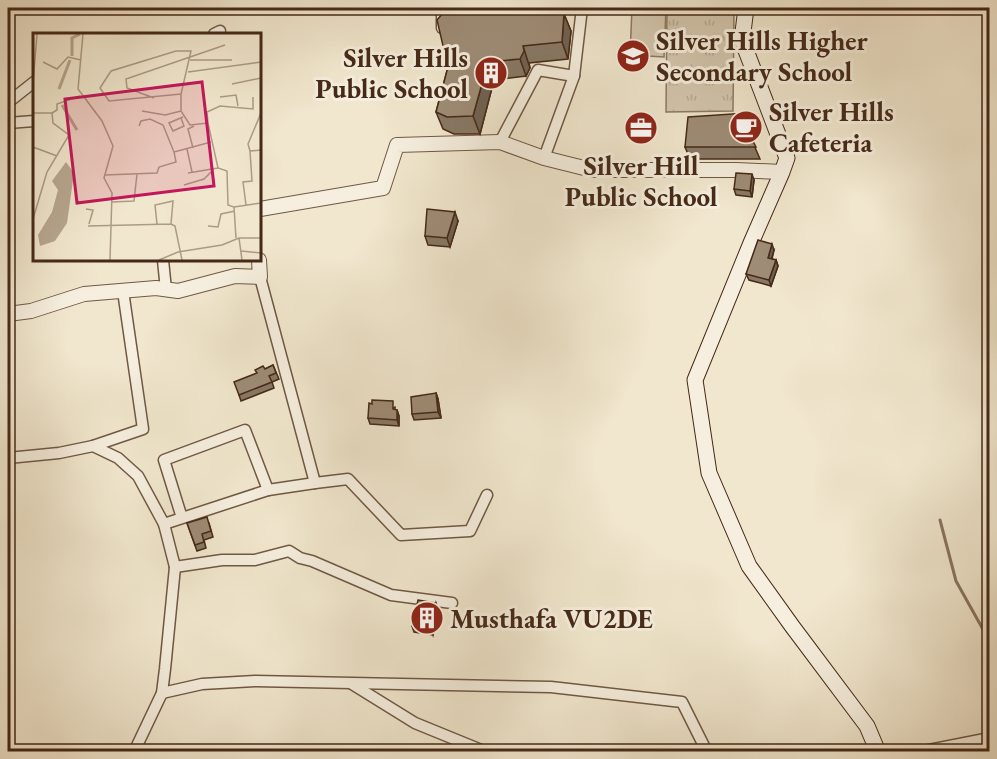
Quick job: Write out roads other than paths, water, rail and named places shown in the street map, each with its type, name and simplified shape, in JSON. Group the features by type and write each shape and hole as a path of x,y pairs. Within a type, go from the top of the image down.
{"main road":[{"path":"746,8 742,40 787,158 694,380 709,473 749,566 867,726 878,752"}],"street":[{"path":"442,8 442,30"},
{"path":"544,158 574,76 582,8"},
{"path":"500,142 538,70 574,76"},
{"path":"10,101 33,83"},
{"path":"8,123 33,121"},
{"path":"261,209 383,188 397,145 500,142 544,158 592,170 782,172"},
{"path":"164,261 166,290"},
{"path":"259,261 260,277 315,483"},
{"path":"8,314 31,310 84,294 156,288 178,291 235,276 260,277"},
{"path":"8,458 59,453 93,446 143,429 123,291"},
{"path":"182,518 164,460 245,430 267,490"},
{"path":"93,446 118,458 138,476 164,524 175,567 162,693 134,752"},
{"path":"164,524 267,490 348,478 401,535 470,531 487,495"},
{"path":"175,567 222,560 255,560 289,551 300,558 391,595 452,603"},
{"path":"162,693 202,684 228,682 551,687 682,702 707,752"},
{"path":"352,684 415,723 486,752"},
{"path":"919,752 990,738"}],"waterway":[{"path":"940,520 956,581 990,642"}],"place":[{"name":"Silver Hills Higher Secondary School","path":"633,56"},
{"name":"Silver Hills Public School","path":"491,73"},
{"name":"Silver Hills Cafeteria","path":"746,127"},
{"name":"Silver Hill Public School","path":"641,128"},
{"name":"Musthafa VU2DE","path":"427,618"}]}
